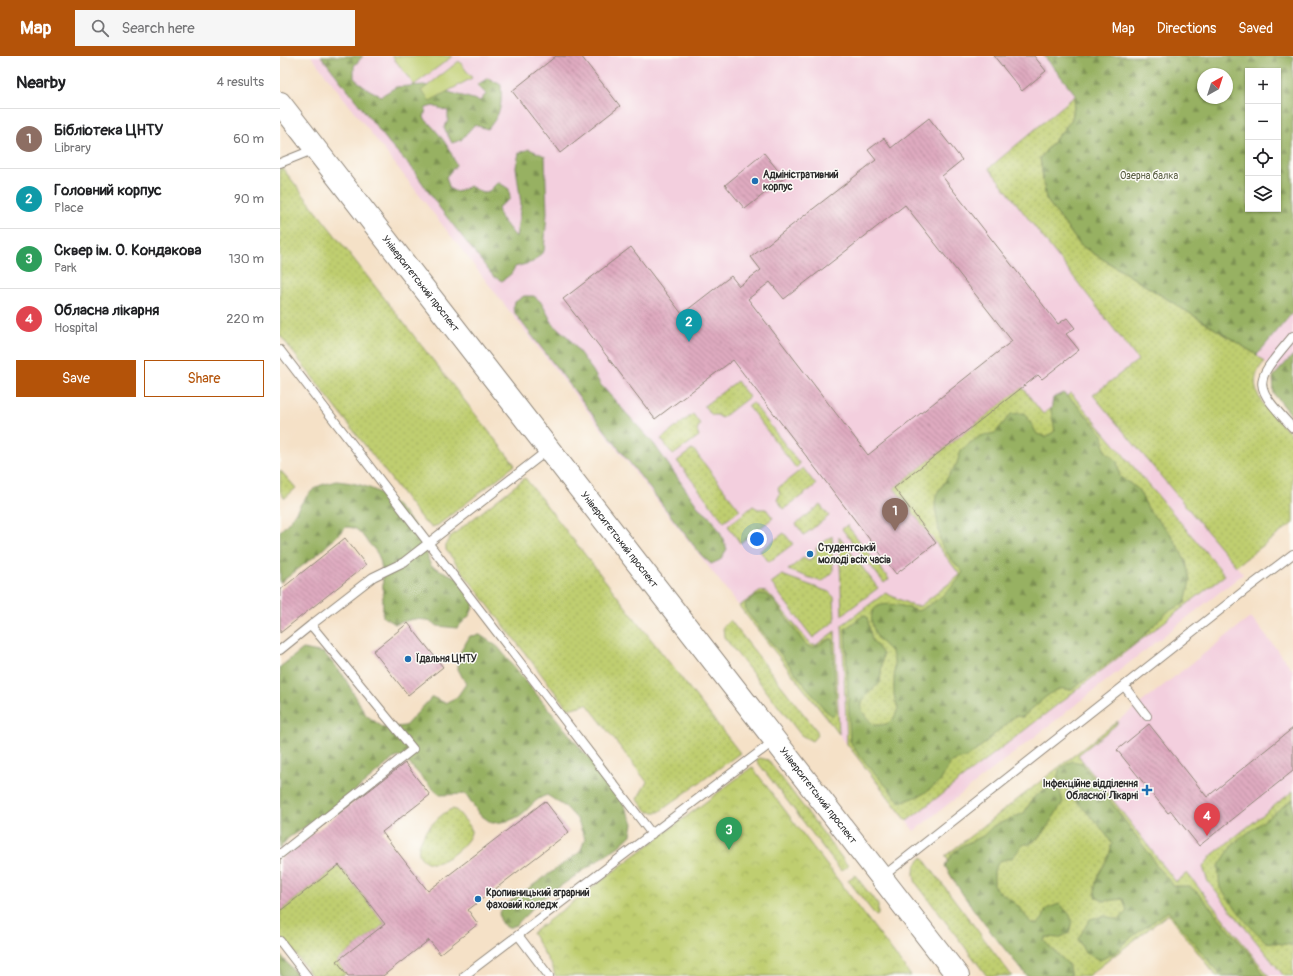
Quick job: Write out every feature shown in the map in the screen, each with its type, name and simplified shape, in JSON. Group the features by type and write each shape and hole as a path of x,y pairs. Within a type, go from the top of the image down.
{"main road":[{"name":"Університетський проспект","path":"280,103 958,976"}],"lane":[{"path":"280,163 315,148"},
{"path":"1293,336 1268,366 1262,380 1264,393 1269,401 1293,428"},
{"path":"280,350 652,834"},
{"path":"280,650 373,577 404,562 549,449"},
{"path":"882,877 1293,554"},
{"path":"280,854 412,749 311,625"},
{"path":"1124,686 1147,716"},
{"path":"464,976 775,740"},
{"path":"518,935 550,976"},
{"path":"280,941 307,976"}],"shaded area":[{"path":"311,56 1044,56 1076,95 989,168 1139,360 1093,395 1243,574 914,831"},
{"path":"1293,312 1293,389 1257,355"},
{"path":"1251,617 1293,670 1293,976 1229,976 1064,763"}],"green space":[{"path":"321,56 363,56 354,66 354,78 364,87 381,96 396,87 424,85 480,101 486,94 477,85 488,78 501,85 500,109 496,118 488,129 474,125 461,140 452,143 444,128 448,121 448,111 433,106 426,108 424,118 443,140 456,165 446,177 450,189 457,192 470,186 482,193 489,191 498,182 509,189 510,199 498,207 500,217 516,237 521,204 516,167 519,153 529,149 545,156 547,213 544,251 533,262 515,267 511,274 502,281 493,276 439,207 412,168 390,144"},
{"path":"392,56 453,56 414,85"},
{"name":"Озерна балка","path":"1044,56 1293,56 1293,312 1257,355 1080,245 1046,199 1040,158 1072,119 1076,95"},
{"path":"459,61 472,78 430,101 421,91"},
{"path":"1076,95 1072,119 1040,158 1046,199 1080,245 1257,355 1264,362 1257,373 1255,383 1257,393 1269,411 1293,436 1293,523 1236,566 1093,395 1138,360 989,168"},
{"path":"280,165 515,465 438,525 432,527 424,522 280,335"},
{"path":"524,296 534,296 541,302 553,324 569,338 593,371 600,384 654,444 698,507 712,519 720,532 727,549 720,560 711,564 701,555 516,315 513,309 515,302"},
{"path":"1293,355 1293,417 1274,394 1273,377"},
{"path":"737,381 749,397 722,418 717,415 712,415 704,406"},
{"path":"1022,387 1043,414 1071,393 1225,575 907,821 847,744 842,625 885,593 914,606 920,606 960,575 894,488"},
{"path":"1063,393 1075,403 1103,435 1105,451 1117,461 1120,477 1138,489 1150,512 1170,533 1186,561 1190,581 1185,603 1167,612 1139,640 1074,688 1059,689 1050,694 1023,717 1015,716 977,750 967,757 951,762 940,782 923,794 901,803 858,754 850,741 845,629 864,615 867,617 872,640 883,654 880,683 864,698 862,702 863,713 874,725 887,724 892,720 898,708 894,695 895,668 892,653 876,635 872,622 872,614 875,608 890,604 899,605 918,611 937,600 955,584 963,572 952,560 941,544 935,506 936,495 957,463 961,450 980,436 995,433 1011,414 1025,413 1037,434 1046,437 1055,431 1051,411 1053,398"},
{"path":"753,403 800,464 796,468 748,406"},
{"path":"693,414 700,424 697,430 699,436 673,455 661,439"},
{"path":"693,449 740,510 724,522 677,461"},
{"path":"803,468 816,485 784,509 777,500 780,494 778,488"},
{"path":"280,470 296,488 285,498 280,492"},
{"path":"525,478 740,753 659,812 648,812 637,799 647,782 587,704 568,709 446,550 446,544 450,537"},
{"path":"336,481 348,482 368,488 394,503 422,534 431,566 460,579 475,601 470,615 457,628 438,626 427,620 413,619 395,624 383,617 383,578 379,557 360,532 353,528 346,527 319,553 280,583 280,531 311,491 319,486"},
{"path":"820,505 829,516 804,535 796,524"},
{"path":"753,506 758,509 766,509 773,518 740,543 728,526"},
{"path":"847,525 889,579 884,583 842,529"},
{"path":"784,533 793,544 769,562 760,551"},
{"path":"832,536 833,572 822,582 788,570 803,558 808,561 817,554 816,548"},
{"path":"839,537 878,588 842,615"},
{"path":"782,575 829,592 834,597 835,621 813,638 771,583"},
{"path":"761,591 766,592 771,596 811,645 816,645 835,631 839,734 739,606"},
{"path":"765,594 773,600 806,645 812,648 827,640 833,639 836,713 833,716 825,710 746,611 745,604 754,597"},
{"path":"730,620 817,731 818,734 812,741 801,735 724,637 723,627"},
{"path":"480,635 498,647 582,750 603,771 620,797 633,823 631,835 619,846 543,898 516,925 508,928 501,923 499,913 508,903 580,852 585,839 577,819 567,808 547,795 536,801 522,814 515,818 504,822 492,823 479,814 466,794 440,795 401,756 393,759 342,802 288,838 280,848 280,667 303,649 324,653 343,675 366,715 384,728 405,726 432,697 445,703 457,697 466,684 458,669 459,654 470,636"},
{"path":"1118,721 1116,725 1078,755 1176,882 1187,873 1269,976 1216,976 1168,914 1088,976 1037,976 945,856"},
{"path":"760,758 768,760 848,866 841,871 756,760"},
{"path":"1072,761 1082,763 1150,855 1157,867 1174,886 1189,886 1199,894 1251,956 1265,976 1221,976 1168,911 1126,941 1116,952 1100,960 1085,953 1078,939 1090,919 1105,916 1119,920 1127,911 1123,899 1104,901 1097,898 1095,893 1096,883 1108,858 1112,844 1100,826 1070,794 1057,777 1060,769"},
{"path":"752,767 911,976 555,976 553,968 532,933"},
{"path":"1052,788 1060,791 1063,802 1042,835 1030,844 1024,844 1012,858 999,861 994,871 994,887 1018,906 1031,923 1038,924 1043,918 1046,909 1059,904 1069,914 1071,919 1069,933 1059,938 1046,937 1044,941 1068,964 1071,976 1027,976 973,909 945,866 953,853 963,845 983,836 993,826 1024,813 1033,798 1045,789"},
{"path":"1293,791 1293,976 1284,976 1208,882 1203,867 1212,855"},
{"path":"1293,799 1292,945 1266,942 1248,924 1220,888 1218,867 1233,844"},
{"path":"452,809 457,812 469,825 471,834 468,840 457,851 436,863 431,863 422,859 419,852 420,844 424,835 438,818 445,812"},
{"path":"922,857 1012,976 987,976 916,883 914,869"},
{"path":"339,865 385,924 337,961 346,973 343,976 312,976 280,934 280,911"},
{"path":"855,875 878,905 878,915 876,916 848,880"},
{"path":"280,954 298,976 280,976"}],"building":[{"path":"556,56 581,56 620,106 560,153 512,91"},
{"path":"994,56 1034,56 1046,71 1022,91"},
{"path":"929,118 962,160 942,176 1058,324 1067,318 1075,328 1066,334 1079,350 1042,379 1038,375 894,488 936,543 896,574 733,360 655,419 563,299 631,247 682,314 731,276 739,286 761,270 751,257 876,160 868,150 884,138 891,148","holes":["905,205 1012,341 868,455 748,299 770,282 784,299"]},
{"name":"Адміністративний корпус","path":"764,153 784,178 745,209 725,185"},
{"path":"345,538 366,565 280,633 280,590"},
{"name":"Їдальня ЦНТУ","path":"408,623 443,667 408,695 373,651"},
{"path":"1149,724 1207,797 1293,728 1293,771 1199,846 1171,811 1168,813 1117,750"},
{"path":"405,763 430,795 382,832 428,891 545,801 569,832 468,910 478,924 440,954 429,940 383,976 348,976 337,961 385,924 339,865 280,911 280,859"}],"place":[{"name":"Адміністративний корпус","path":"755,181"},
{"name":"Головний корпус","path":"689,342"},
{"name":"Бібліотека ЦНТУ","path":"895,531"},
{"name":"Студентській молоді всіх часів","path":"810,554"},
{"name":"Їдальня ЦНТУ","path":"408,659"},
{"name":"Інфекційне відділення Обласної Лікарні","path":"1147,790"},
{"name":"Обласна лікарня","path":"1207,836"},
{"name":"Сквер ім. О. Кондакова","path":"729,850"},
{"name":"Кропивницький аграрний фаховий коледж","path":"478,899"}]}
